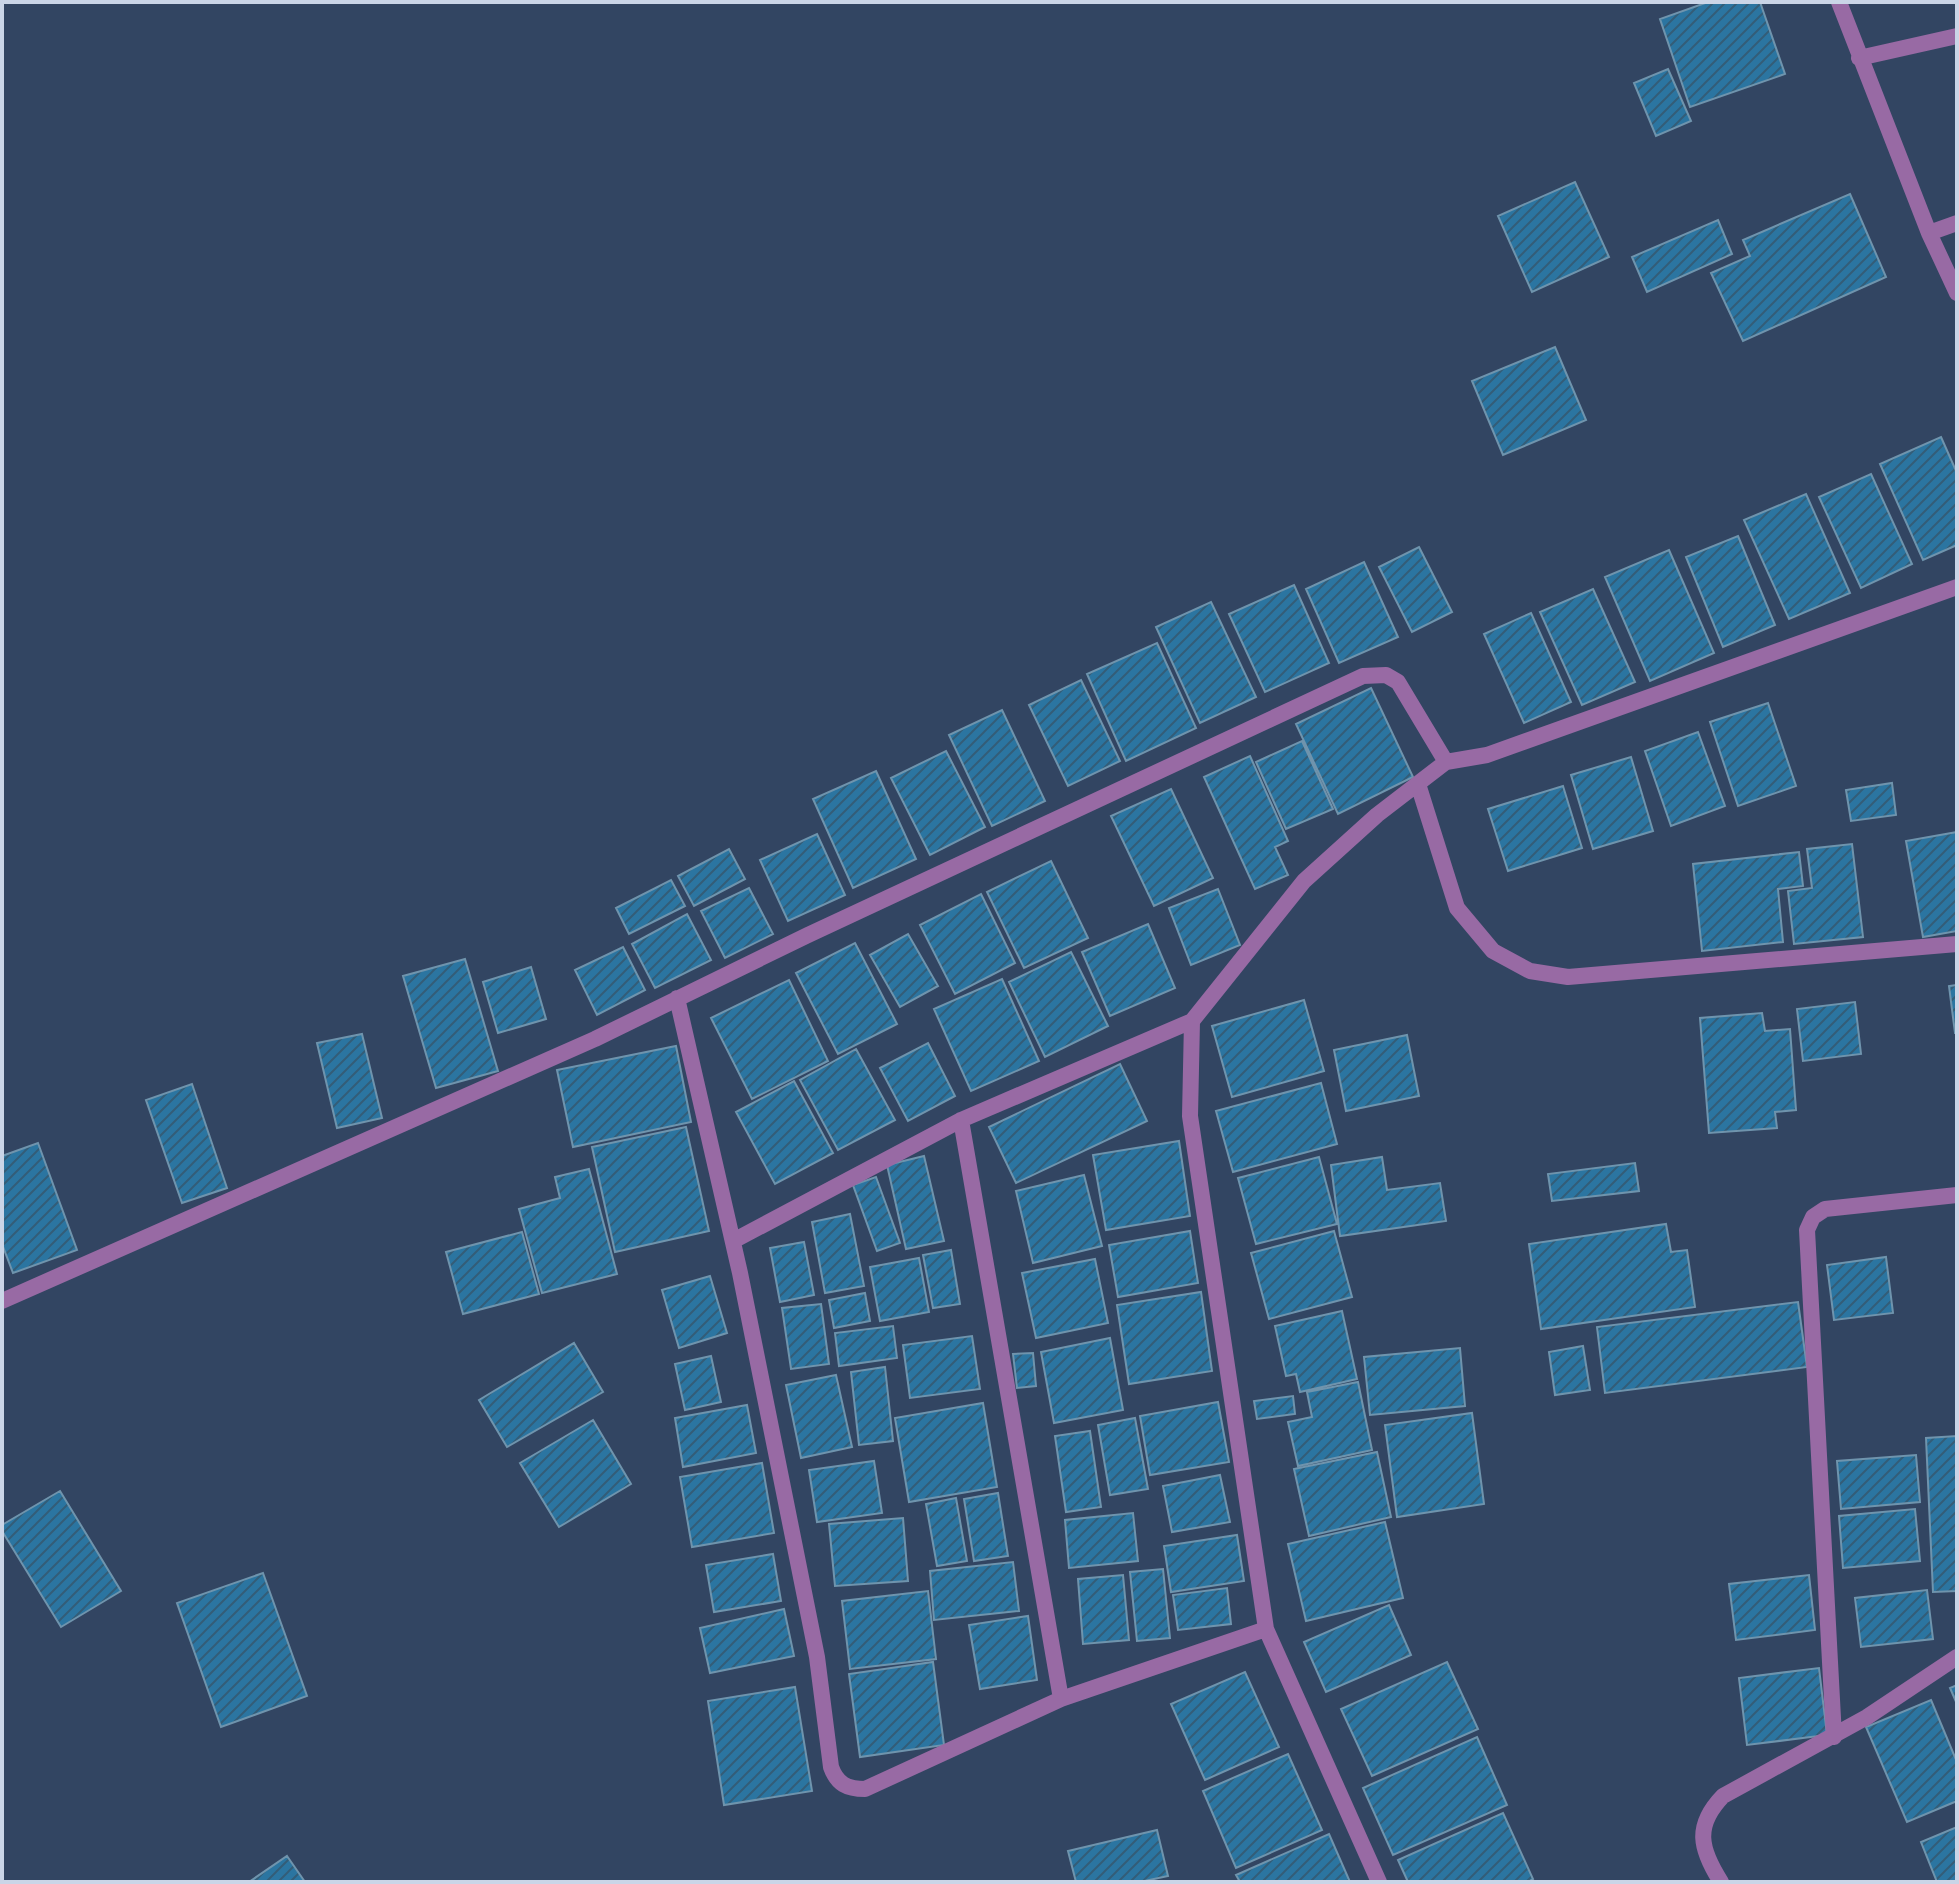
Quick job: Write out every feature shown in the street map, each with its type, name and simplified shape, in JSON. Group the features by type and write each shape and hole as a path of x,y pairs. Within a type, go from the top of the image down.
{"street":[{"path":"1839,2 1929,233 1957,293"},
{"path":"1859,58 1957,36"},
{"path":"1929,233 1957,223"},
{"path":"733,1241 961,1120 1192,1021 1304,881 1377,815 1446,762 1487,755 1957,587"},
{"path":"2,1301 595,1039 1363,676 1386,675 1398,682 1446,762"},
{"path":"1418,784 1457,908 1493,951 1530,971 1568,977 1957,944"},
{"path":"677,998 733,1241 817,1657 835,1778 844,1786 865,1789 1061,1699 1266,1629"},
{"path":"1192,1021 1190,1116 1266,1629 1379,1882"},
{"path":"961,1120 1061,1699"},
{"path":"1834,1737 1807,1230 1813,1217 1825,1209 1957,1195"},
{"path":"1721,1882 1708,1862 1703,1843 1707,1813 1723,1796 1834,1737 1957,1657"}],"building":[{"path":"1708,2 1760,2 1785,74 1690,107 1660,19"},
{"path":"1668,69 1691,121 1656,136 1634,83"},
{"path":"1575,182 1609,257 1532,292 1498,216"},
{"path":"1850,194 1886,277 1743,341 1711,273 1750,256 1743,240"},
{"path":"1718,220 1732,254 1647,292 1632,257"},
{"path":"1555,347 1586,420 1503,455 1472,381"},
{"path":"1941,437 1957,473 1957,545 1923,560 1880,464"},
{"path":"1871,474 1912,564 1861,588 1819,497"},
{"path":"1806,494 1850,593 1789,619 1744,520"},
{"path":"1738,536 1775,625 1723,647 1686,557"},
{"path":"1419,547 1452,612 1412,632 1379,567"},
{"path":"1669,550 1714,653 1650,681 1605,577"},
{"path":"1364,562 1398,637 1339,663 1306,589"},
{"path":"1294,585 1329,663 1265,692 1229,614"},
{"path":"1593,589 1635,682 1582,705 1540,612"},
{"path":"1211,602 1256,697 1200,723 1156,627"},
{"path":"1531,613 1571,702 1524,723 1484,634"},
{"path":"1157,643 1196,728 1126,761 1087,674"},
{"path":"1081,680 1120,761 1068,786 1029,705"},
{"path":"1371,688 1413,777 1338,814 1296,724"},
{"path":"1768,703 1796,786 1738,806 1710,722"},
{"path":"1002,710 1045,801 992,826 949,735"},
{"path":"1698,732 1725,806 1671,826 1645,751"},
{"path":"1302,741 1333,809 1286,829 1256,762"},
{"path":"946,751 985,827 930,855 891,778"},
{"path":"1250,756 1288,841 1275,847 1288,875 1255,889 1204,777"},
{"path":"1631,757 1653,831 1593,849 1571,775"},
{"path":"876,771 916,859 853,888 813,799"},
{"path":"1892,783 1896,815 1851,821 1846,790"},
{"path":"1563,786 1582,848 1508,871 1488,809"},
{"path":"1171,789 1213,878 1154,906 1111,816"},
{"path":"1957,832 1957,931 1923,937 1906,841"},
{"path":"817,834 845,895 788,921 760,860"},
{"path":"1852,844 1863,937 1794,944 1788,891 1812,888 1807,849"},
{"path":"729,849 745,879 694,906 678,876"},
{"path":"1799,852 1803,886 1778,889 1783,942 1702,951 1693,864"},
{"path":"1051,861 1088,938 1024,968 987,892"},
{"path":"671,880 685,906 629,934 616,908"},
{"path":"749,888 773,934 725,958 701,911"},
{"path":"1218,889 1240,945 1191,965 1169,908"},
{"path":"981,894 1015,963 955,994 920,925"},
{"path":"687,914 711,960 655,988 632,944"},
{"path":"1148,924 1175,988 1110,1016 1082,952"},
{"path":"908,934 938,986 900,1007 870,955"},
{"path":"855,943 897,1024 838,1054 796,973"},
{"path":"623,947 645,990 597,1015 575,970"},
{"path":"1071,952 1108,1026 1045,1057 1009,982"},
{"path":"465,959 498,1071 436,1088 403,976"},
{"path":"531,967 546,1019 498,1033 483,982"},
{"path":"1002,979 1039,1061 971,1091 934,1009"},
{"path":"789,980 828,1061 752,1099 711,1018"},
{"path":"1957,985 1957,1033 1955,1033 1949,986"},
{"path":"1304,1000 1324,1071 1232,1097 1212,1026"},
{"path":"1855,1002 1861,1054 1803,1061 1797,1009"},
{"path":"1762,1013 1765,1031 1790,1029 1796,1110 1775,1112 1777,1128 1709,1133 1700,1018"},
{"path":"362,1034 382,1118 337,1128 317,1043"},
{"path":"1407,1035 1419,1096 1346,1111 1334,1050"},
{"path":"928,1043 955,1096 908,1121 880,1068"},
{"path":"676,1046 691,1122 573,1147 557,1070"},
{"path":"856,1049 895,1120 838,1150 800,1080"},
{"path":"1120,1064 1147,1121 1016,1183 989,1127"},
{"path":"794,1081 833,1153 775,1184 736,1112"},
{"path":"1321,1083 1337,1144 1233,1172 1216,1111"},
{"path":"192,1084 227,1188 182,1203 146,1100"},
{"path":"686,1127 709,1231 615,1252 592,1147"},
{"path":"1179,1141 1190,1216 1106,1230 1093,1155"},
{"path":"38,1143 77,1250 13,1273 2,1244 2,1156"},
{"path":"924,1156 944,1241 906,1249 887,1165"},
{"path":"1319,1157 1337,1224 1256,1244 1238,1178"},
{"path":"1382,1157 1387,1190 1440,1183 1446,1221 1340,1236 1331,1165"},
{"path":"1635,1163 1639,1191 1552,1201 1548,1174"},
{"path":"589,1169 617,1274 542,1293 519,1209 560,1198 555,1177"},
{"path":"1084,1175 1102,1246 1033,1263 1016,1191"},
{"path":"876,1177 900,1243 877,1251 853,1185"},
{"path":"850,1214 864,1286 825,1293 812,1222"},
{"path":"1666,1224 1671,1252 1687,1250 1695,1307 1541,1329 1529,1244"},
{"path":"1190,1231 1198,1283 1118,1297 1109,1245"},
{"path":"1334,1231 1352,1297 1269,1319 1251,1253"},
{"path":"522,1232 539,1294 463,1314 446,1252"},
{"path":"804,1242 814,1295 780,1302 770,1248"},
{"path":"951,1250 960,1304 933,1308 923,1255"},
{"path":"1886,1257 1893,1313 1834,1320 1827,1265"},
{"path":"919,1258 929,1312 880,1321 870,1267"},
{"path":"1095,1259 1108,1323 1036,1338 1022,1273"},
{"path":"710,1276 727,1333 679,1348 662,1290"},
{"path":"1201,1292 1212,1371 1129,1384 1117,1305"},
{"path":"865,1293 870,1321 834,1328 829,1300"},
{"path":"1798,1302 1807,1367 1605,1393 1597,1327"},
{"path":"821,1304 829,1364 791,1369 782,1308"},
{"path":"1342,1311 1357,1379 1300,1392 1296,1374 1286,1376 1275,1326"},
{"path":"893,1326 897,1358 839,1366 835,1333"},
{"path":"972,1336 980,1389 910,1398 903,1345"},
{"path":"1110,1338 1123,1410 1054,1423 1041,1352"},
{"path":"574,1343 603,1392 507,1447 479,1400"},
{"path":"1583,1346 1590,1390 1555,1395 1549,1352"},
{"path":"1460,1348 1465,1406 1370,1415 1364,1357"},
{"path":"1033,1353 1036,1386 1017,1388 1013,1354"},
{"path":"711,1356 721,1402 685,1410 675,1364"},
{"path":"885,1367 893,1441 859,1445 851,1372"},
{"path":"836,1375 852,1447 801,1458 786,1385"},
{"path":"1358,1382 1372,1450 1298,1466 1288,1422 1312,1417 1307,1392"},
{"path":"1293,1396 1295,1414 1257,1419 1254,1401"},
{"path":"1218,1402 1229,1462 1150,1475 1140,1416"},
{"path":"983,1403 997,1487 909,1502 895,1418"},
{"path":"747,1405 756,1453 683,1467 675,1418"},
{"path":"1472,1413 1484,1504 1397,1517 1385,1425"},
{"path":"1135,1418 1148,1489 1110,1495 1098,1425"},
{"path":"593,1420 631,1484 559,1527 520,1463"},
{"path":"1090,1431 1101,1507 1066,1512 1055,1436"},
{"path":"1957,1436 1957,1591 1933,1592 1926,1438"},
{"path":"1377,1452 1391,1517 1309,1536 1294,1469"},
{"path":"1916,1455 1920,1502 1841,1509 1837,1461"},
{"path":"874,1461 882,1513 817,1522 809,1470"},
{"path":"762,1463 774,1533 692,1547 680,1477"},
{"path":"1220,1475 1230,1522 1172,1532 1163,1486"},
{"path":"60,1491 121,1591 61,1627 2,1531 2,1525"},
{"path":"998,1493 1008,1556 974,1561 964,1499"},
{"path":"956,1498 967,1561 937,1566 926,1504"},
{"path":"1915,1509 1920,1561 1843,1568 1839,1516"},
{"path":"1133,1513 1138,1561 1069,1568 1065,1520"},
{"path":"903,1518 908,1581 835,1586 829,1524"},
{"path":"1385,1522 1403,1598 1306,1621 1288,1544"},
{"path":"1237,1535 1244,1581 1171,1592 1164,1546"},
{"path":"773,1554 781,1601 714,1612 706,1565"},
{"path":"1013,1562 1019,1611 934,1620 930,1571"},
{"path":"1163,1569 1170,1638 1137,1641 1130,1572"},
{"path":"263,1573 307,1696 221,1727 177,1603"},
{"path":"1123,1575 1129,1640 1083,1644 1078,1579"},
{"path":"1809,1575 1815,1630 1736,1640 1729,1584"},
{"path":"1227,1588 1231,1624 1178,1630 1173,1595"},
{"path":"1927,1590 1933,1639 1861,1647 1855,1598"},
{"path":"928,1591 936,1659 850,1669 842,1601"},
{"path":"1389,1605 1411,1655 1326,1692 1304,1642"},
{"path":"784,1609 794,1656 710,1673 700,1628"},
{"path":"1028,1616 1037,1680 980,1689 969,1625"},
{"path":"933,1662 944,1745 860,1757 849,1674"},
{"path":"1447,1662 1478,1729 1372,1776 1341,1709"},
{"path":"1819,1668 1827,1735 1747,1745 1739,1678"},
{"path":"1245,1672 1279,1747 1205,1780 1171,1704"},
{"path":"1957,1685 1957,1704 1950,1688"},
{"path":"795,1687 812,1791 724,1805 708,1701"},
{"path":"1931,1700 1957,1762 1957,1801 1907,1822 1866,1727"},
{"path":"1477,1737 1507,1805 1393,1855 1363,1788"},
{"path":"1288,1754 1322,1830 1236,1868 1203,1791"},
{"path":"1503,1813 1533,1879 1528,1882 1408,1882 1398,1860"},
{"path":"1957,1827 1957,1882 1937,1882 1921,1842"},
{"path":"1157,1830 1168,1876 1140,1882 1076,1882 1068,1851"},
{"path":"1329,1834 1350,1882 1240,1882 1236,1875"},
{"path":"287,1856 305,1882 249,1882"}]}
